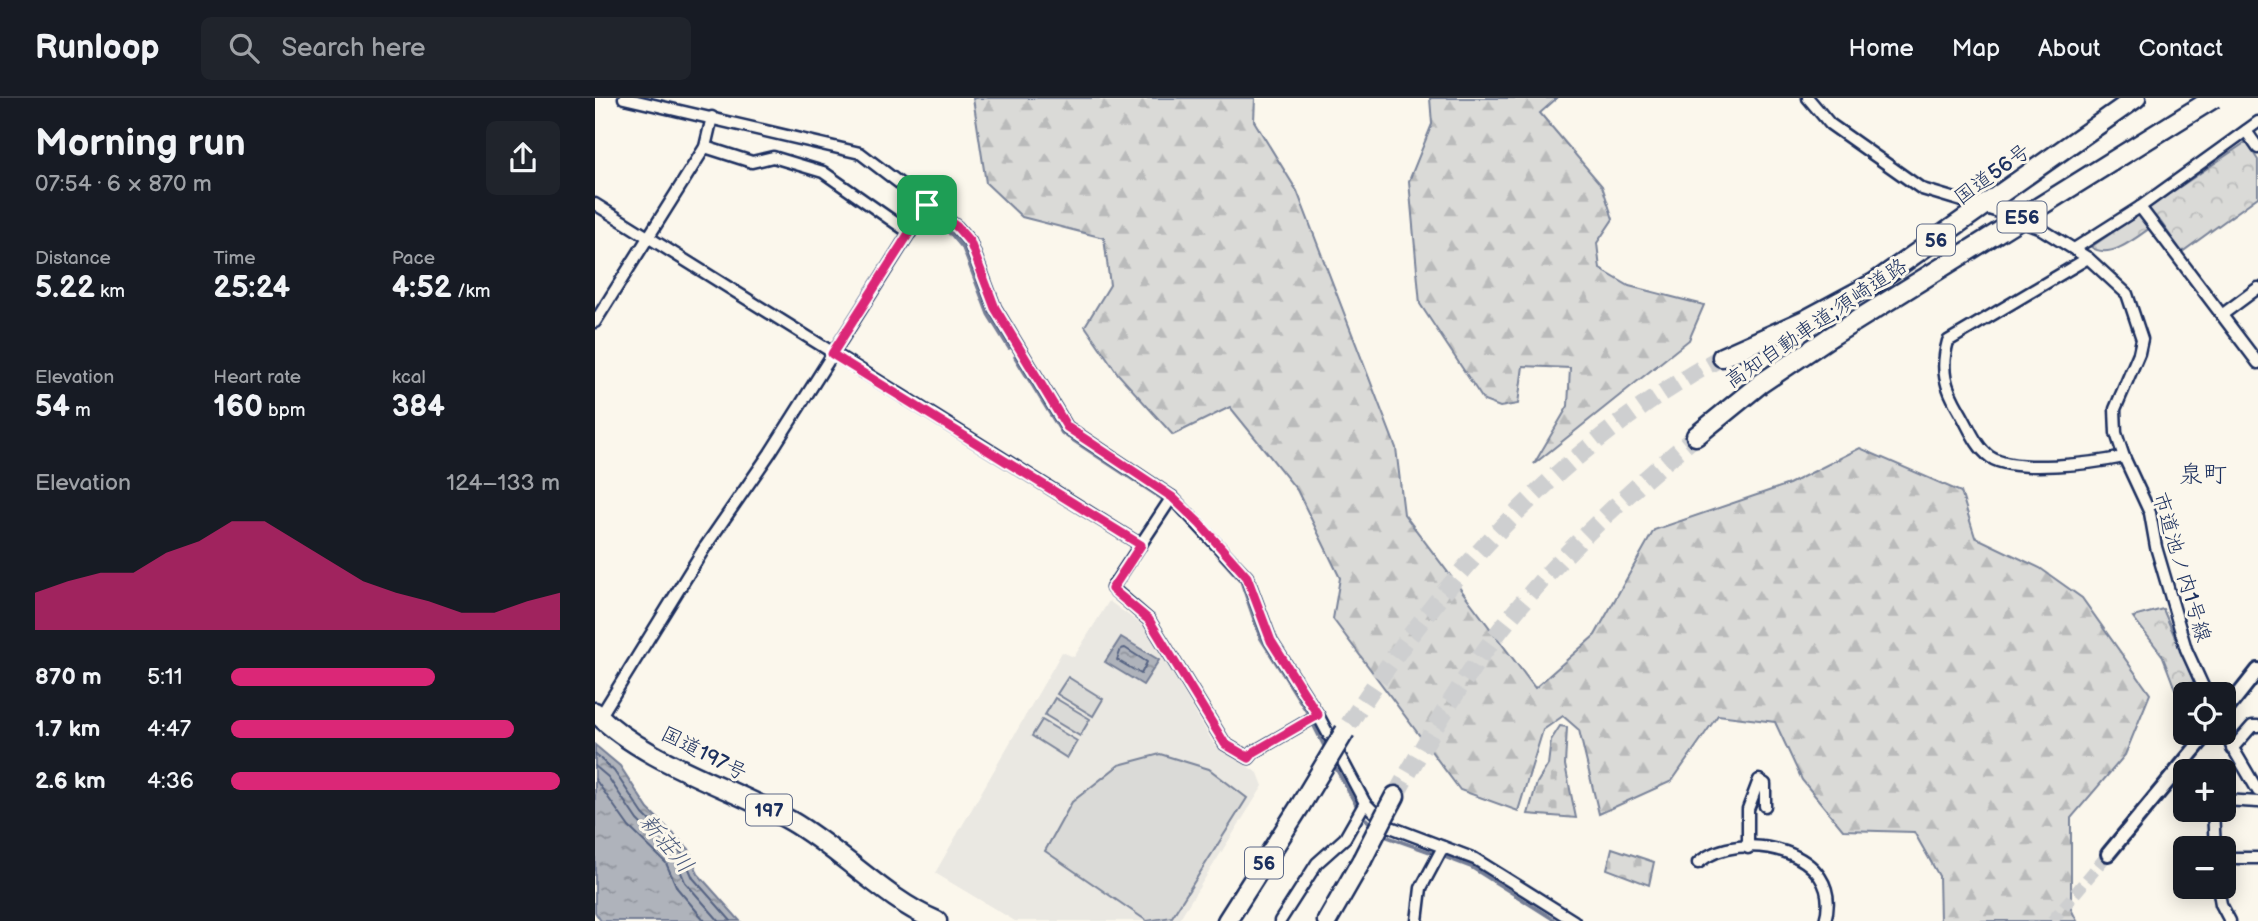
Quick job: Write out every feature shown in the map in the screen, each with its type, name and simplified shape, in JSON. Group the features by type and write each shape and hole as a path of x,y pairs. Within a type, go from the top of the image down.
{"highway":[{"name":"国道56号","path":"1722,357 1843,301 1984,208 2136,98"},
{"name":"高知自動車道;須崎道路","path":"1696,436 1760,384 1830,337 2214,98"},
{"name":"国道197号","path":"598,715 623,736 646,749 790,821 833,848 911,907 937,921"},
{"name":"56","path":"1227,921 1347,728"},
{"path":"1329,921 1391,804"}],"main road":[{"path":"2236,698 2258,670"},
{"path":"2108,854 2198,745"}],"street":[{"path":"624,98 860,153 957,227 970,242 995,308 1067,427 1172,497 1247,577 1271,641 1318,715 1365,803 1388,826 1487,866 1574,921"},
{"name":"市道池ノ内1号線","path":"1808,98 1830,124 1895,173 1922,189 2038,227 2088,258 2121,285 2141,331 2139,353 2116,409 2116,433 2150,513 2179,625 2202,682"},
{"path":"595,322 705,147 712,117"},
{"path":"2074,249 2140,206 2258,122"},
{"path":"2246,131 2258,148"},
{"path":"705,147 752,162 773,157 823,172 910,233"},
{"path":"595,204 1141,545"},
{"path":"598,715 927,205"},
{"path":"2140,206 2258,363"},
{"path":"2088,258 1948,341 1943,374 1945,387 1980,446 1992,458 2001,462 2083,463 2124,457"},
{"path":"2223,314 2258,288"},
{"path":"1172,497 1112,589 1149,620 1225,744 1249,758 1254,752 1318,715"},
{"path":"2232,749 2252,726 2258,726"},
{"path":"2230,745 2258,791"},
{"path":"1748,848 1748,809 1759,780 1765,785 1765,806"},
{"path":"2236,801 2258,802"},
{"path":"1280,921 1317,863 1345,838 1365,803"},
{"path":"1417,921 1421,888 1443,847"},
{"path":"1698,863 1714,851 1748,848 1793,854 1809,862 1828,894 1825,921"},
{"path":"2236,858 2258,858"},
{"path":"2220,899 2230,921"}],"shaded area":[{"path":"1109,601 1146,628 1215,746 1258,773 1263,786 1178,921 1015,921 935,873 1062,652 1074,657"}],"green space":[{"path":"973,98 1255,98 1254,121 1297,191 1396,448 1404,514 1535,688 1595,635 1654,530 1789,484 1860,448 1961,492 1975,537 2040,568 2082,598 2150,694 2125,755 2071,818 2071,909 2077,921 1940,921 1939,876 1914,832 1843,830 1802,780 1775,722 1718,715 1672,781 1599,814 1579,730 1563,716 1543,730 1518,811 1460,790 1333,619 1340,578 1297,490 1230,407 1173,435 1118,374 1085,326 1110,285 1104,238 1022,217 986,183"},
{"path":"1430,98 1557,98 1540,113 1602,186 1613,219 1597,243 1600,269 1629,286 1704,305 1689,340 1534,464 1568,406 1570,368 1523,366 1518,404 1500,407 1484,401 1420,304 1409,181 1432,124"},
{"path":"2246,142 2258,160 2258,197 2182,252 2160,221 2117,249 2099,251 2091,247"},
{"path":"2163,609 2194,682 2173,684 2162,655 2133,617"},
{"path":"1068,677 1103,699 1093,716 1057,694"},
{"path":"1055,698 1090,719 1080,736 1045,715"},
{"path":"1042,720 1077,741 1067,758 1032,736"},
{"path":"1560,726 1567,727 1565,765 1576,818 1528,814 1537,783 1548,765 1551,740"},
{"path":"1160,754 1209,769 1247,798 1172,917 1147,921 1045,851 1072,802 1119,765"},
{"path":"1612,848 1654,862 1649,885 1607,869"}],"water":[{"path":"1121,637 1159,660 1143,685 1105,662"},
{"name":"新荘川","path":"595,745 620,766 648,809 689,849 698,874 740,921 601,921 595,912"}],"waterway":[{"path":"928,219 952,235 963,248 988,314 1009,348"},
{"path":"1015,357 1062,433 1164,500"},
{"path":"1174,506 1241,581 1260,637 1307,712"},
{"path":"1313,724 1326,750"},
{"path":"1333,763 1356,805"},
{"path":"1366,819 1374,828"},
{"path":"1382,835 1433,853"},
{"path":"1445,857 1471,867 1556,921"}],"tunnel":[{"path":"1349,724 1426,616 1512,517 1560,472 1611,430 1722,357"},
{"path":"1395,796 1478,660 1526,598 1608,513 1696,436"},
{"path":"2052,921 2108,854"}],"district":[{"name":"泉町","path":"2203,474"}],"route":[{"path":"927,205 957,227 970,242 995,308 1067,427 1172,497 1247,577 1271,641 1318,715 1254,752 1249,758 1225,744 1149,620 1112,589 1141,545 832,354 927,205"}]}
